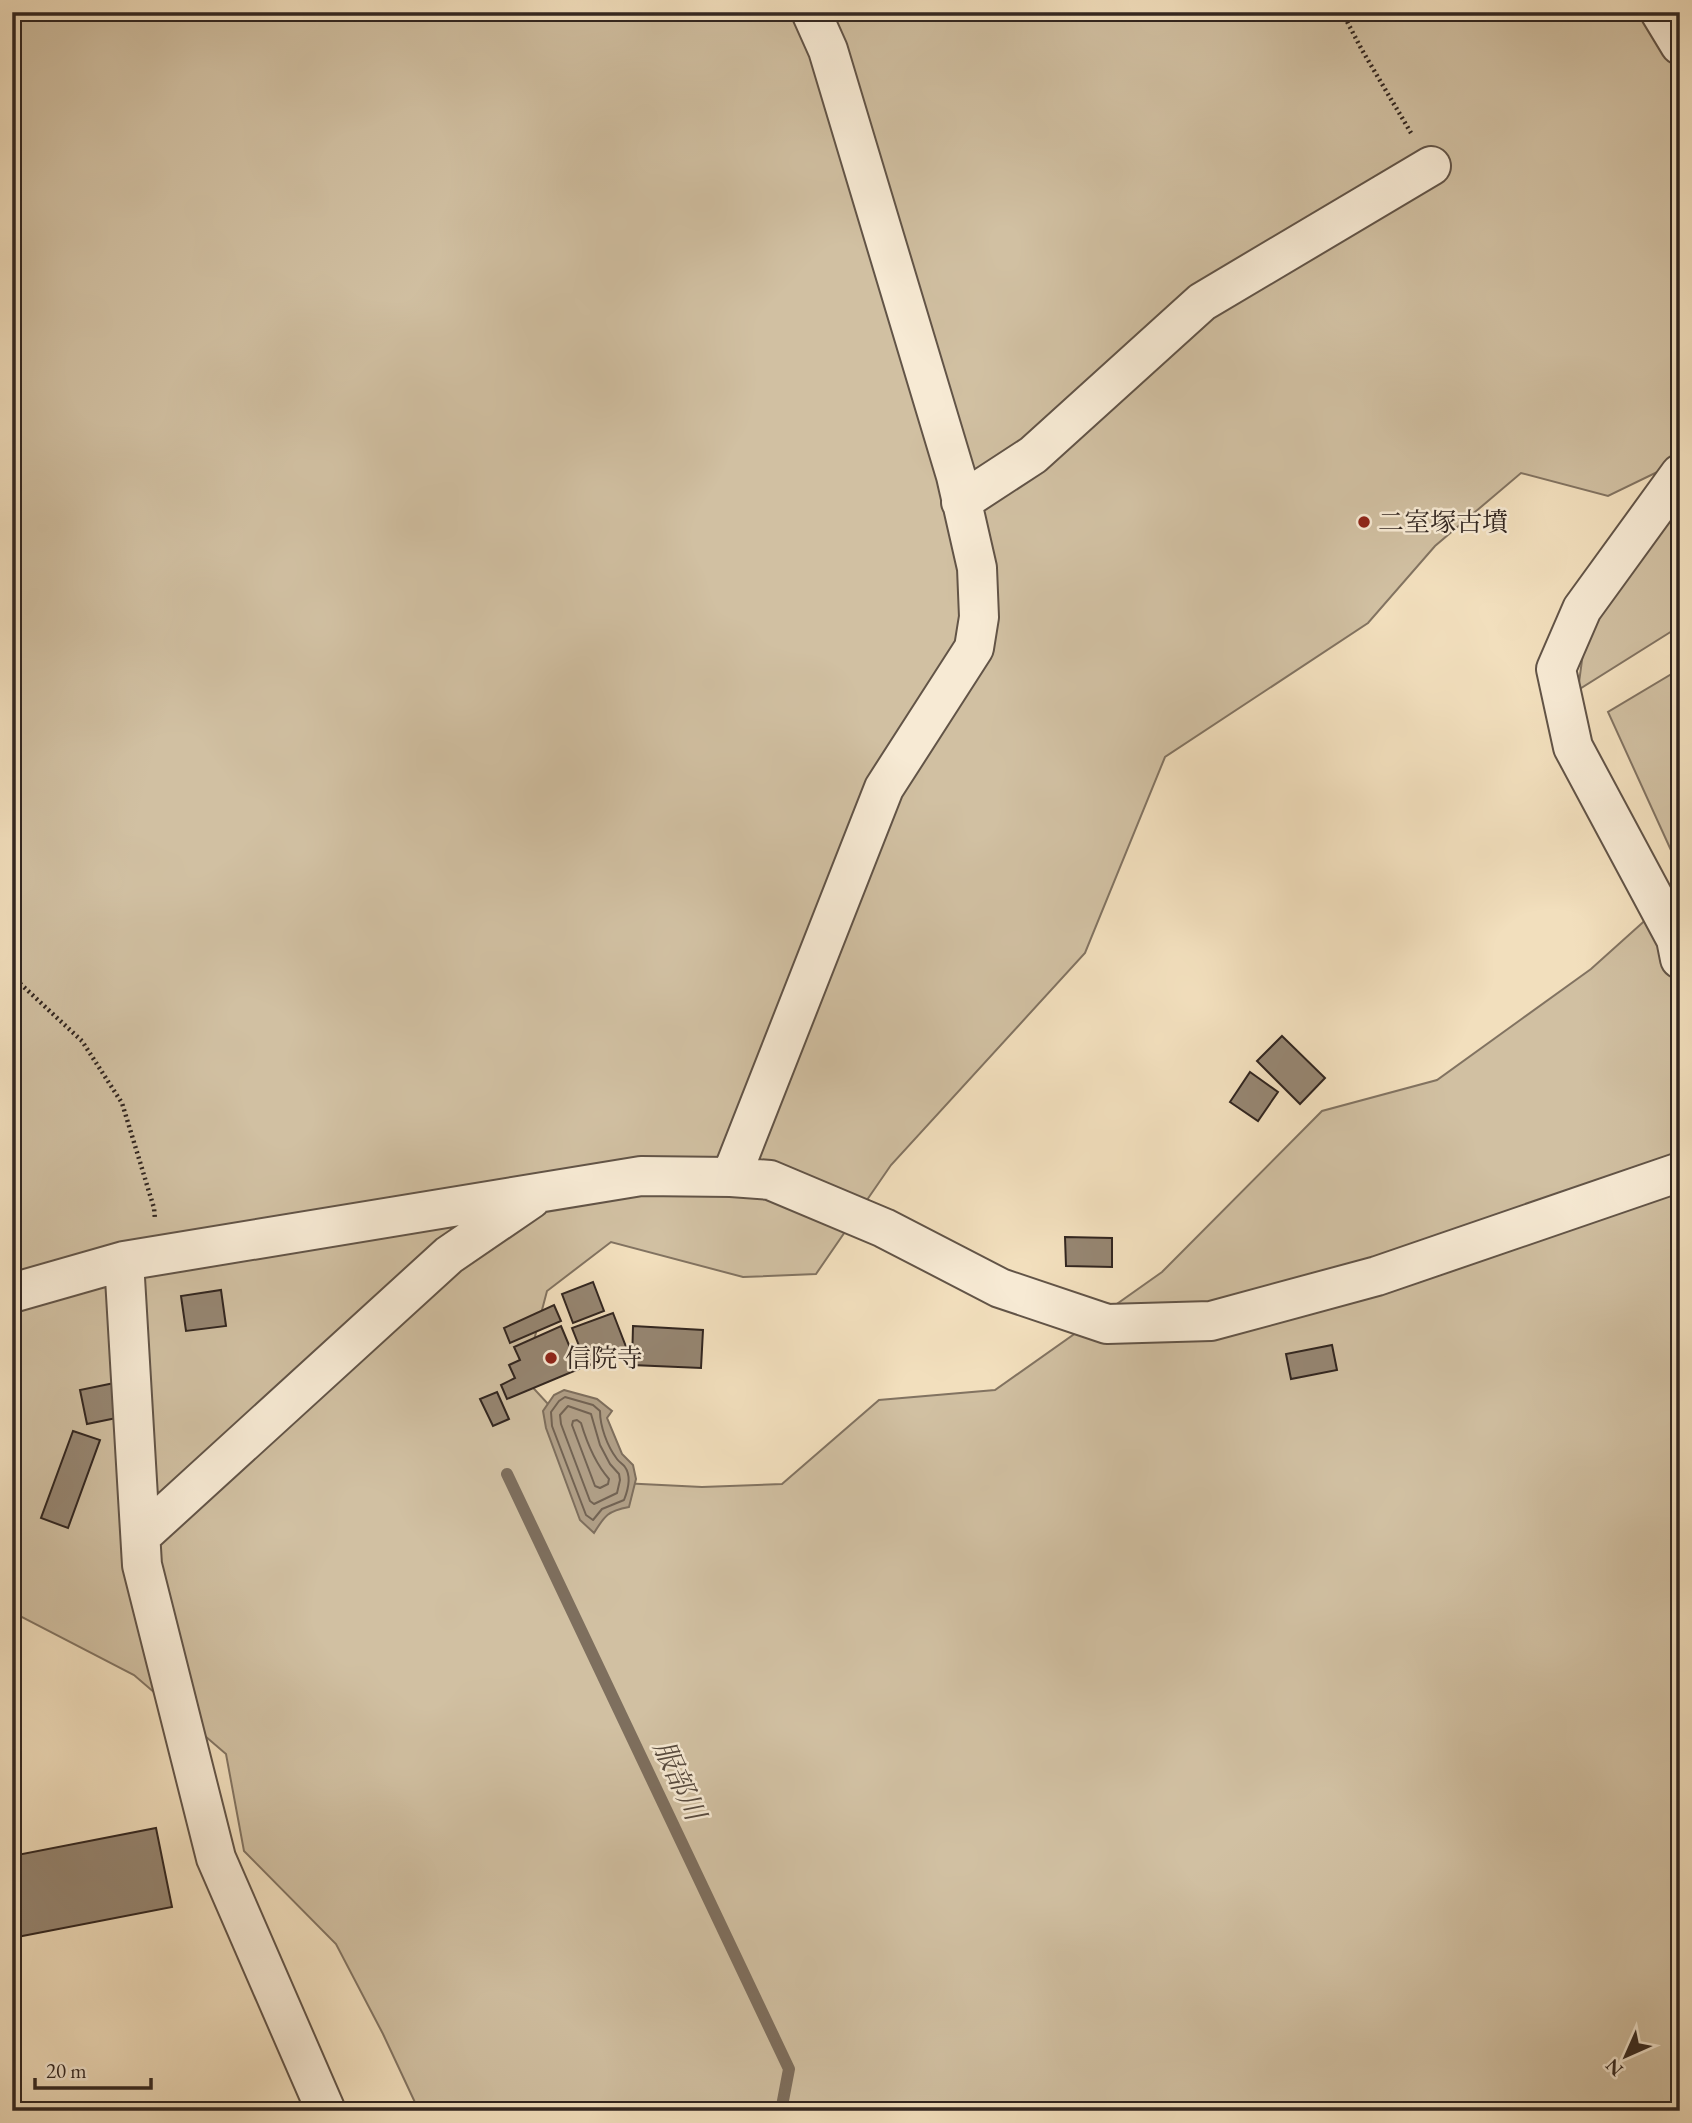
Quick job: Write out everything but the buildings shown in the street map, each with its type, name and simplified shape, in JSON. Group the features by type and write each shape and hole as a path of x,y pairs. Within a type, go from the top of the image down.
{"street":[{"path":"731,1177 884,789 974,648 979,617 977,568 956,476 832,62 811,12"},
{"path":"1660,12 1680,45"},
{"path":"961,502 1033,455 1202,302 1431,166"},
{"path":"1680,474 1581,609 1556,669 1573,747 1676,939 1680,958"},
{"path":"12,1293 141,1259 541,1192 641,1176 731,1177 770,1180 884,1228 1000,1288 1107,1324 1211,1321 1377,1276 1680,1172"},
{"path":"141,1536 449,1255 541,1192"},
{"path":"141,1259 142,1565 216,1858 326,2111"}],"path":[{"path":"1342,12 1431,166"},
{"path":"12,976 82,1041 122,1103 154,1208 141,1259"}],"shaded area":[{"path":"12,12 1680,12 1680,461 1608,496 1521,473 1435,546 1368,623 1165,757 1085,953 891,1165 816,1274 743,1277 611,1242 547,1291 524,1378 621,1483 702,1487 782,1484 879,1400 995,1390 1162,1272 1322,1111 1437,1080 1591,969 1680,889 1680,2111 419,2111 336,1944 244,1851 226,1754 134,1675 12,1612"},
{"path":"1680,505 1680,626 1578,690 1584,645 1631,562"},
{"path":"1680,669 1680,870 1608,712"}],"water":[{"path":"564,1390 597,1399 612,1411 607,1418 622,1454 633,1465 636,1479 629,1507 608,1515 594,1533 580,1520 546,1428 543,1411 554,1395"}],"waterway":[{"name":"服部川","path":"507,1474 789,2069 781,2111"}],"place":[{"name":"二室塚古墳","path":"1364,522"},
{"name":"信院寺","path":"551,1358"}]}
